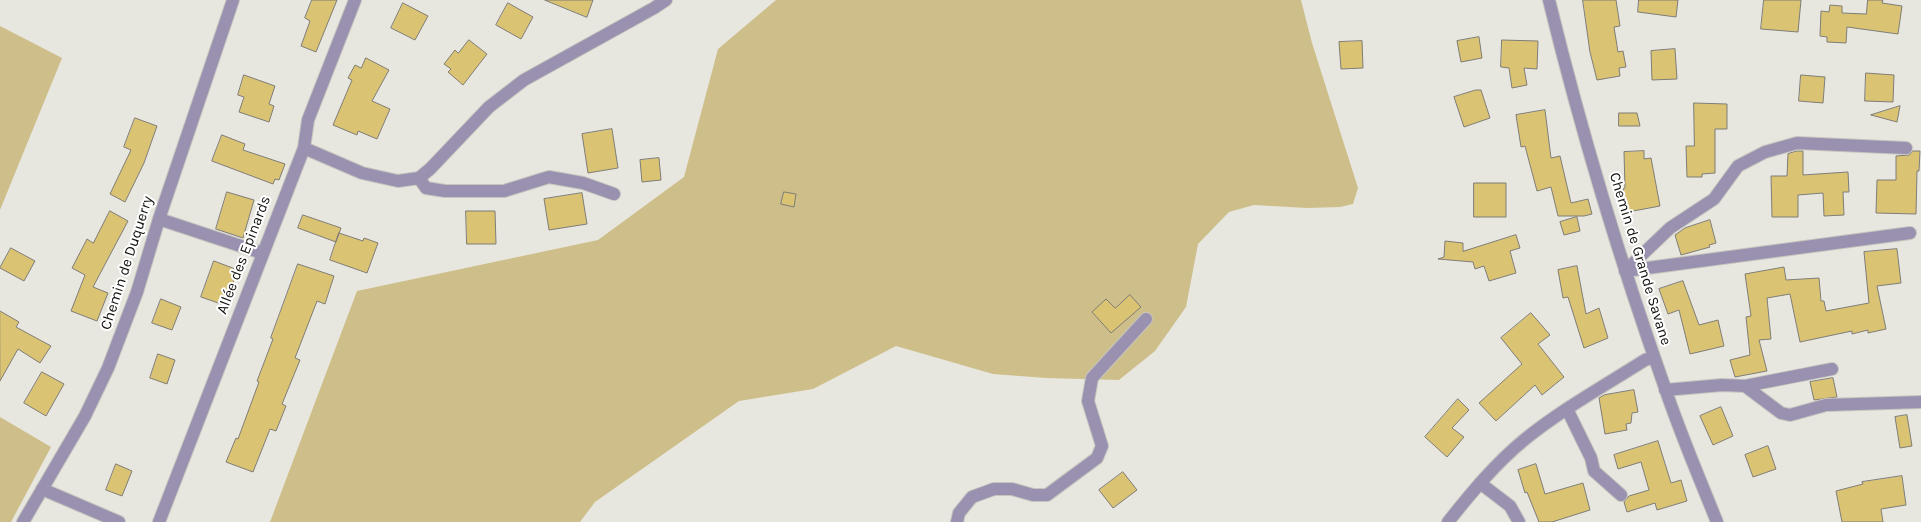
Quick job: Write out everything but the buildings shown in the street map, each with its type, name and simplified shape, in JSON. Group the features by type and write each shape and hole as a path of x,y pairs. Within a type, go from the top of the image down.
{"street":[{"name":"Chemin de Duquerry","path":"23,522 85,416 108,368 137,292 159,219 233,0"},
{"name":"Allée des Epinards","path":"159,522 304,148 308,120 355,0"},
{"path":"304,148 362,173 398,181 419,178 430,169 489,107 524,80 666,0"},
{"name":"Chemin de Grande Savane","path":"1548,0 1569,82 1625,271 1665,390 1717,522"},
{"path":"1625,271 1670,228 1714,199 1738,166 1765,152 1797,143 1906,148"},
{"path":"419,178 426,188 445,191 504,191 549,177 584,183 614,194"},
{"path":"159,219 262,253"},
{"path":"1625,271 1910,233"},
{"path":"957,522 959,513 972,497 994,489 1012,489 1032,496 1047,495 1097,458 1102,446 1088,401 1092,378 1146,319"},
{"path":"1448,522 1480,483 1523,441 1567,409 1654,356"},
{"path":"1665,390 1722,385 1745,386 1832,368"},
{"path":"1745,386 1781,413 1790,415 1826,404 1921,402"},
{"path":"1567,409 1591,458 1594,472 1621,494"},
{"path":"1480,483 1510,506 1519,522"},
{"path":"42,489 119,522"}],"shaded area":[{"path":"776,0 1301,0 1312,43 1358,188 1353,204 1340,207 1307,208 1254,205 1229,212 1198,244 1186,307 1155,351 1119,380 993,374 896,346 813,389 739,401 595,502 580,522 270,522 357,291 598,240 684,177 718,49"},
{"path":"0,26 62,58 0,210"},
{"path":"0,417 51,447 11,522 0,522"}]}
